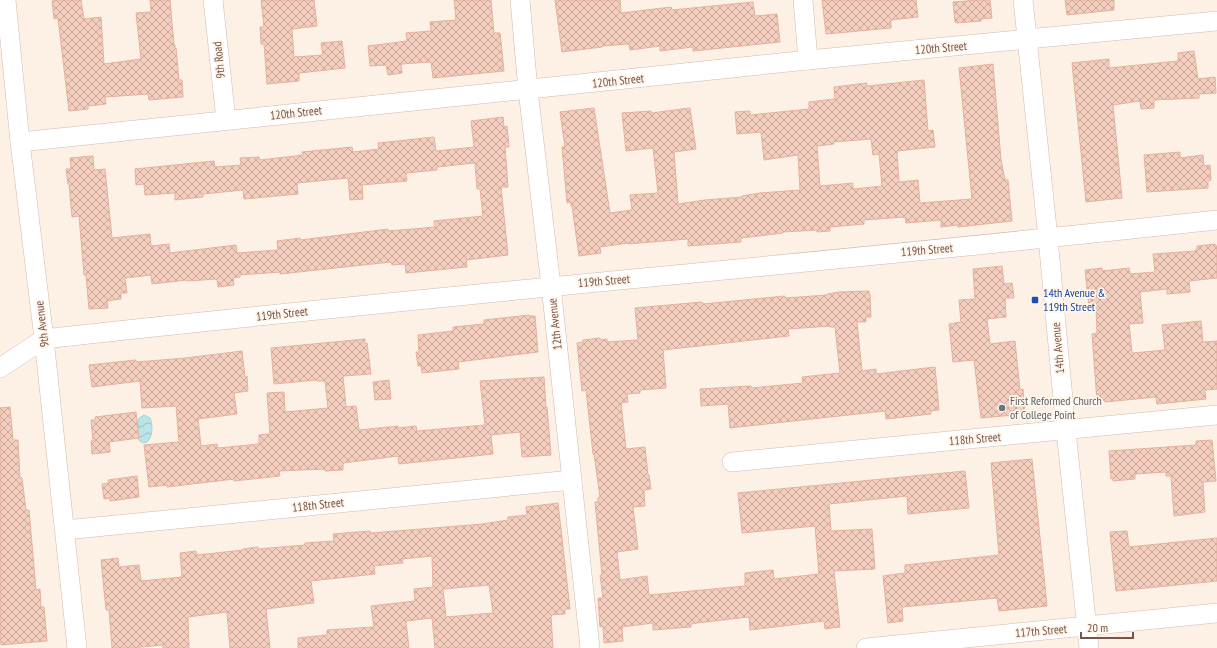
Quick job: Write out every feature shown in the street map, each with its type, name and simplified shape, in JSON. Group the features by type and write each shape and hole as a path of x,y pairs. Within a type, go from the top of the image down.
{"street":[{"name":"9th Avenue","path":"6,0 20,142 44,339 77,648"},
{"name":"9th Road","path":"213,0 226,120"},
{"name":"12th Avenue","path":"520,0 528,90 551,286 590,648"},
{"path":"803,0 808,60"},
{"name":"14th Avenue","path":"1023,0 1089,648"},
{"name":"120th Street","path":"20,142 808,60 1217,21"},
{"name":"119th Street","path":"0,368 44,339 551,286 1048,238 1217,220"},
{"name":"118th Street","path":"732,462 1066,431 1217,415"},
{"name":"118th Street","path":"65,530 572,480"},
{"name":"117th Street","path":"866,648 1217,613"}],"water":[{"path":"144,415 150,418 152,430 149,440 143,443 136,435 138,431 138,419"}],"building":[{"path":"81,0 84,19 101,17 104,64 141,59 136,13 151,12 150,0 170,0 174,45 176,48 179,80 182,80 183,97 149,100 148,94 105,97 106,104 88,106 88,109 69,111 58,18 54,19 52,1"},
{"path":"261,0 314,0 317,26 292,29 294,57 323,55 321,43 342,41 345,68 299,73 299,81 267,84 264,44 261,44 260,27 264,27"},
{"path":"454,0 491,0 494,33 500,33 504,71 433,78 431,62 401,64 402,73 388,75 386,65 370,66 368,46 407,41 406,33 431,31 430,22 456,20"},
{"path":"555,0 620,0 621,13 671,7 672,10 753,2 755,16 777,14 780,42 693,51 693,47 660,51 660,46 630,50 629,44 602,46 562,52"},
{"path":"822,0 916,0 918,17 891,20 891,28 826,34"},
{"path":"990,0 992,18 981,19 981,21 955,22 953,2"},
{"path":"1065,0 1114,0 1114,10 1067,15"},
{"path":"1194,51 1198,79 1215,77 1216,93 1199,94 1199,98 1154,100 1154,108 1141,109 1140,101 1113,105 1122,198 1086,202 1072,63 1109,59 1109,68 1178,61 1178,53"},
{"path":"993,64 1001,160 1005,180 1008,180 1012,221 958,227 958,225 941,227 941,220 906,223 905,217 864,220 864,224 830,227 830,231 817,232 817,230 783,232 741,238 741,242 688,246 688,239 628,243 600,247 601,253 579,256 572,206 571,202 567,203 562,147 565,147 560,112 594,108 610,213 632,210 630,195 658,193 653,148 626,151 622,113 651,111 651,113 690,108 696,149 674,152 678,204 742,197 760,193 800,190 798,155 764,160 761,132 737,134 735,112 750,111 750,115 809,109 809,102 835,99 834,87 867,83 867,86 924,80 928,131 933,130 935,147 897,151 899,182 918,180 920,203 972,199 959,68","holes":["871,139 873,155 879,154 882,186 853,189 853,183 820,186 817,146 834,144 833,142"]},
{"path":"503,117 504,127 507,126 509,147 505,147 508,187 501,187 508,255 466,260 467,267 406,273 405,264 392,265 391,262 280,274 280,272 240,275 240,277 233,278 234,285 218,287 217,279 187,280 152,284 151,275 125,278 127,293 121,293 121,299 107,301 108,308 89,309 86,275 84,275 79,216 72,217 66,169 71,169 70,158 93,156 94,170 105,169 112,238 150,234 151,246 169,244 170,253 236,245 237,253 278,250 277,241 300,238 300,240 388,229 388,231 435,227 434,221 483,216 480,189 477,189 475,163 437,167 437,170 406,173 407,181 362,185 363,199 350,200 348,178 297,183 298,194 244,199 243,190 203,194 203,197 175,200 175,193 145,195 144,184 136,185 135,169 214,161 215,167 241,165 240,158 259,157 260,160 303,155 302,152 352,147 353,152 379,149 378,143 434,137 436,151 474,147 471,121"},
{"path":"1180,152 1180,158 1203,155 1204,166 1210,165 1211,180 1208,181 1208,188 1147,192 1144,155"},
{"path":"1215,244 1217,246 1217,278 1189,281 1190,292 1167,294 1167,289 1140,292 1143,323 1129,324 1133,353 1165,350 1162,325 1201,321 1203,342 1217,341 1217,389 1205,390 1206,399 1157,404 1156,397 1105,402 1105,400 1097,401 1092,334 1097,333 1096,307 1089,307 1085,270 1102,268 1102,271 1129,268 1130,274 1155,272 1153,254 1196,251 1197,246"},
{"path":"1002,266 1004,284 1012,283 1014,298 1005,298 1006,317 987,319 990,344 1015,341 1020,390 1023,389 1025,414 981,418 974,360 953,362 949,324 961,322 959,300 975,299 973,269"},
{"path":"869,291 871,317 866,317 866,322 857,322 862,371 876,369 876,374 935,367 939,410 931,411 931,414 886,419 885,411 730,428 728,404 701,406 700,389 751,386 751,388 803,383 802,377 840,373 835,327 830,326 788,329 789,336 663,350 666,388 640,390 640,393 627,394 628,402 621,403 626,449 645,447 651,489 644,490 645,506 633,507 638,549 617,552 620,580 647,576 649,595 745,586 745,573 773,570 774,579 819,574 815,526 742,533 738,493 965,471 969,508 908,514 907,496 829,504 831,531 872,529 875,569 834,571 840,627 825,629 824,621 750,630 749,617 691,624 691,627 653,630 653,623 622,627 623,641 604,643 603,626 600,627 598,598 603,598 595,502 598,502 598,498 600,497 593,454 586,390 582,391 577,343 583,342 583,340 600,338 600,340 607,339 607,342 638,340 635,308"},
{"path":"529,315 535,316 538,352 458,362 459,369 422,373 421,366 418,366 416,352 419,352 418,335 453,331 453,327 484,324 484,320"},
{"path":"365,339 365,344 367,343 371,374 343,376 346,407 356,406 359,430 398,426 398,428 416,426 417,431 485,425 480,381 544,377 551,455 522,457 520,432 491,435 493,454 399,464 398,456 343,463 343,470 325,471 325,469 279,471 280,476 234,481 234,479 167,487 167,485 149,487 144,445 179,442 176,406 142,408 140,381 92,387 89,365 136,360 136,362 186,358 242,351 245,377 247,376 248,391 234,393 237,414 198,419 201,446 217,444 218,448 259,444 259,435 270,434 267,393 284,392 285,412 328,408 325,381 316,380 274,384 271,348"},
{"path":"389,380 391,399 375,400 373,382"},
{"path":"10,407 13,440 18,440 20,478 22,478 26,510 29,510 36,590 40,589 41,607 44,607 47,641 1,645 0,408"},
{"path":"136,412 139,438 109,442 110,452 92,454 91,441 93,441 91,420 95,420 95,417"},
{"path":"1212,440 1216,481 1203,482 1205,512 1174,516 1171,476 1166,476 1166,472 1135,474 1135,479 1113,481 1113,478 1111,479 1109,451 1196,445 1196,441"},
{"path":"1032,459 1047,606 999,611 997,598 902,607 903,621 888,623 883,576 905,573 905,565 999,555 991,463"},
{"path":"137,476 139,497 110,501 110,498 104,499 102,484 109,483 108,480"},
{"path":"558,503 570,609 565,609 565,614 551,615 553,648 435,648 432,618 406,621 409,648 298,648 298,638 327,635 327,630 374,627 371,606 415,601 414,589 433,587 432,556 402,559 403,563 374,566 375,574 311,581 314,603 266,609 270,648 230,648 227,612 188,617 189,648 163,648 163,645 112,648 109,610 106,610 101,560 118,558 119,567 139,565 141,581 182,577 180,553 196,551 197,555 258,547 258,549 305,545 305,543 334,541 333,534 370,531 371,533 483,524 508,520 508,517 527,515 526,507","holes":["489,585 493,613 446,617 443,589"]},
{"path":"1127,531 1129,547 1217,538 1217,581 1116,591 1110,532"}],"place":[{"name":"14th Avenue & 119th Street","path":"1035,300"},
{"name":"First Reformed Church of College Point","path":"1002,408"}]}
